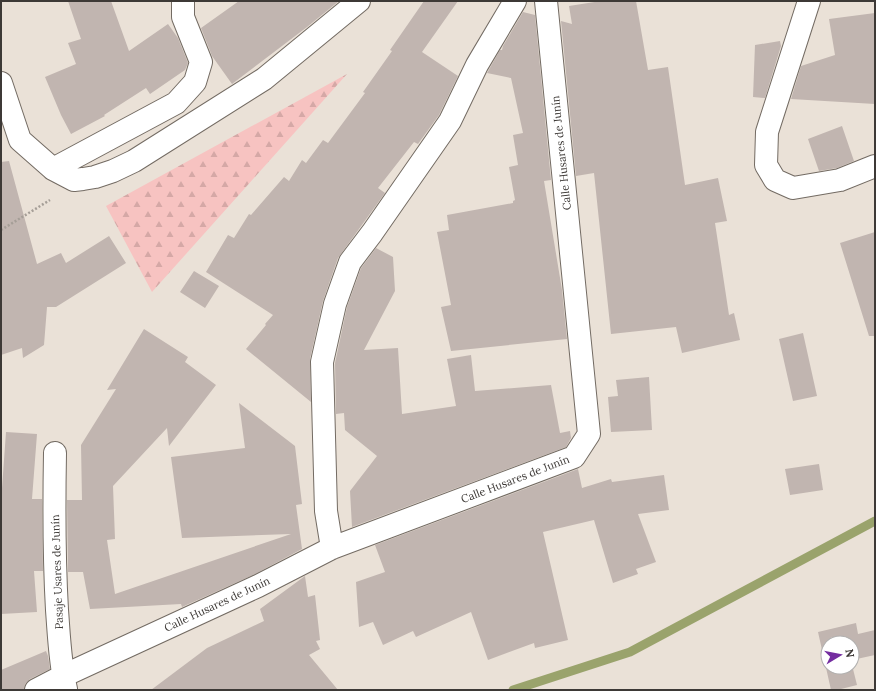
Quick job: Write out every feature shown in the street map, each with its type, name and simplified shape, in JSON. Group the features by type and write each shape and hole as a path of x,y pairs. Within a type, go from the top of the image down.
{"street":[{"path":"53,169 176,103 195,82 201,62 183,17 183,1"},
{"path":"1,83 20,140 53,169 74,180 95,177 113,171 134,161 264,79 359,1"},
{"path":"332,548 326,511 322,362 335,304 350,262 450,121 477,65 515,1"},
{"name":"Calle Husares de Junín","path":"36,690 65,683 332,548 574,457 589,434 546,1"},
{"path":"809,1 767,132 766,165 775,180 793,188 840,180 875,166"},
{"name":"Pasaje Usares de Junín","path":"54,453 54,563 65,683"}],"path":[{"path":"1,230 83,179"}],"green space":[{"path":"347,74 152,292 106,206"}],"building":[{"path":"68,1 111,1 129,51 168,24 178,38 188,63 185,70 150,94 146,88 104,115 105,116 71,134 61,115 45,77 76,64 68,43 81,39"},
{"path":"239,1 339,1 232,84 212,56 201,28"},
{"path":"424,1 458,1 422,52 458,76 439,115 418,144 414,142 378,188 385,193 338,258 323,301 310,359 311,402 246,349 273,315 206,272 228,235 234,238 249,214 251,215 284,177 289,181 302,160 306,163 323,140 328,143 365,93 363,92 392,51 390,50"},
{"path":"601,1 636,1 648,70 668,67 685,185 718,178 727,221 715,223 729,315 734,313 740,340 682,353 676,327 611,334 594,173 576,176 561,21 572,24 569,6"},
{"path":"523,12 535,15 551,180 544,181 562,290 567,339 451,351 441,307 451,305 437,232 449,230 447,215 513,203 515,200 509,167 518,165 513,135 523,133 511,78 487,73 500,50 502,50"},
{"path":"875,13 875,104 791,99 801,66 835,55 829,19"},
{"path":"780,41 781,46 765,98 753,97 755,45"},
{"path":"842,126 854,161 837,168 819,171 808,139"},
{"path":"9,161 37,264 61,253 66,263 109,236 126,263 56,307 47,307 44,345 23,358 22,348 1,355 1,162"},
{"path":"875,232 875,336 869,336 840,243"},
{"path":"376,248 393,257 395,291 364,350 398,348 402,414 456,406 447,359 471,355 475,391 551,385 560,433 570,431 571,438 566,447 352,527 350,491 377,456 345,430 344,413 336,414 335,363 347,307 361,268"},
{"path":"194,271 219,286 205,308 180,292"},
{"path":"144,329 188,357 185,362 216,385 169,446 167,428 113,486 115,539 107,540 115,594 291,534 182,538 171,457 245,448 239,403 295,446 302,504 296,505 302,549 253,575 182,607 181,604 90,609 83,572 68,572 67,500 82,500 81,445 116,389 107,390"},
{"path":"803,333 817,396 793,401 779,339"},
{"path":"649,377 652,430 611,432 608,397 618,396 616,380"},
{"path":"6,432 37,434 32,499 42,499 43,571 34,571 37,612 1,614 1,502"},
{"path":"819,464 823,490 790,495 785,469"},
{"path":"578,469 582,488 611,479 612,482 664,475 669,510 638,514 656,562 636,569 638,574 613,583 594,520 543,532 568,640 535,648 534,643 488,660 471,612 416,637 413,631 383,645 373,622 359,627 356,582 385,572 375,545"},
{"path":"305,576 308,597 315,595 320,640 316,641 320,649 309,655 338,690 151,690 207,648 264,621 260,609"},
{"path":"856,623 858,634 875,630 875,655 860,658 860,635 820,635 820,641 818,632"},
{"path":"46,651 50,669 30,679 25,684 24,690 1,690 1,670"},
{"path":"828,675 854,675 857,685 831,690"}],"waterway":[{"path":"513,690 630,652 875,521"}]}
